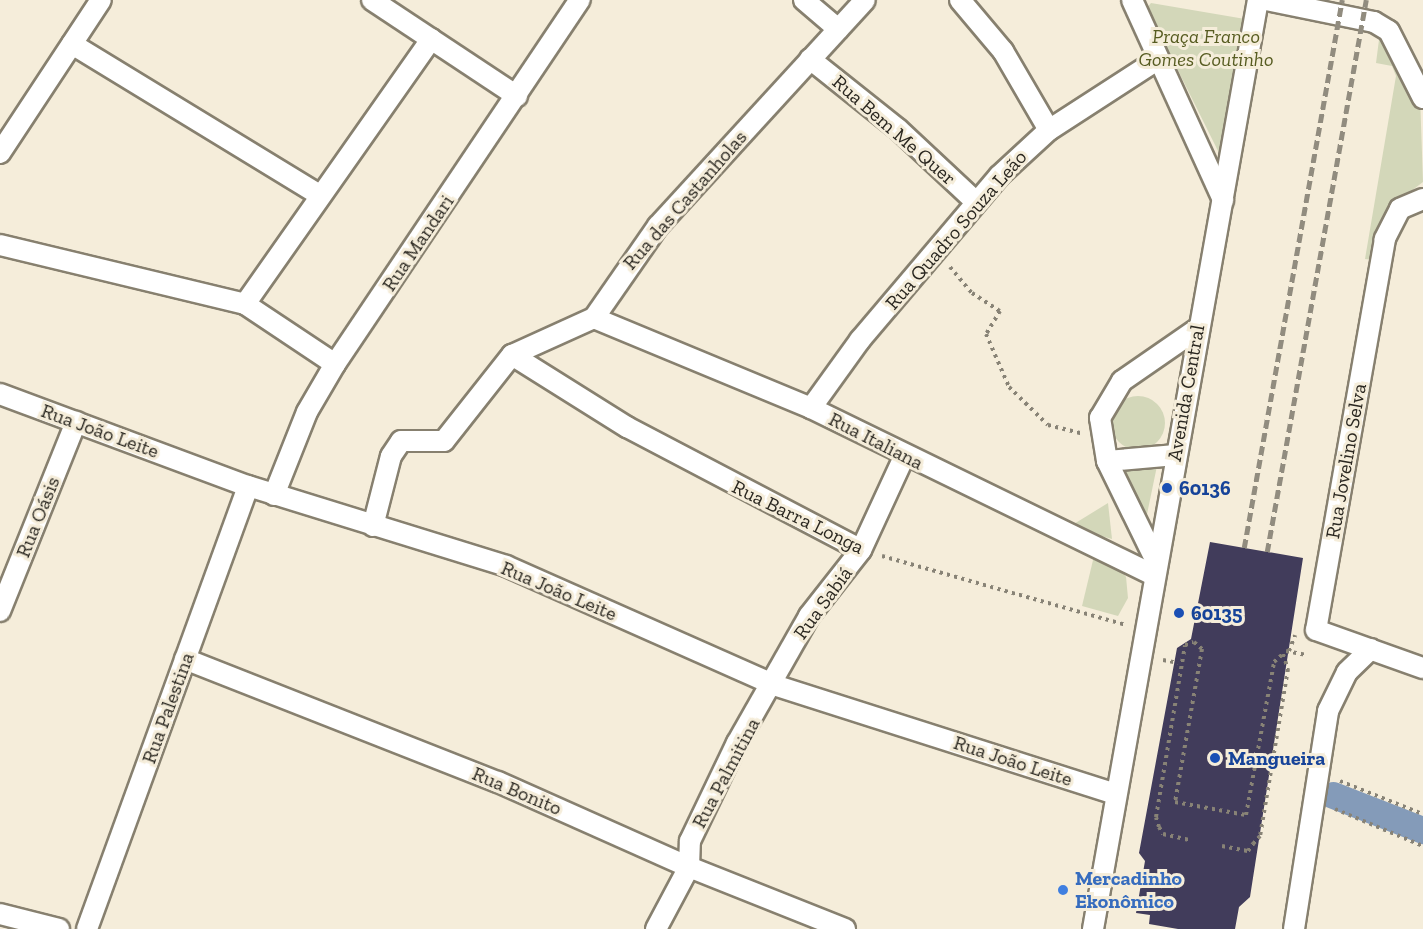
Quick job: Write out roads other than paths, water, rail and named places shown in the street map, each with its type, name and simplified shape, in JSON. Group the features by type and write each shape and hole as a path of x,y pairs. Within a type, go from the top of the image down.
{"street":[{"path":"0,153 101,0"},
{"path":"372,0 517,96"},
{"name":"Rua Mandari","path":"274,495 302,422 335,364 580,0"},
{"path":"804,0 838,29"},
{"name":"Rua das Castanholas","path":"594,318 658,226 865,0"},
{"path":"960,0 1003,51 1049,130"},
{"path":"1132,0 1157,60 1223,200"},
{"name":"Avenida Central","path":"1092,929 1154,568 1258,0"},
{"path":"1266,0 1374,22 1389,31 1423,98"},
{"path":"245,304 319,195 431,39"},
{"path":"72,44 319,195"},
{"name":"Rua Bem Me Quer","path":"810,59 898,129 976,202"},
{"name":"Rua Quadro Souza Leão","path":"811,408 936,249 976,202 1049,130 1157,60"},
{"name":"Rua Jovelino Selva","path":"1423,199 1400,209 1385,239 1316,630 1423,668"},
{"path":"0,245 245,304 335,364"},
{"path":"373,526 391,456 401,441 444,441 512,355 594,318"},
{"name":"Rua Italiana","path":"594,318 811,408 904,457 1154,568"},
{"path":"1154,568 1107,461 1100,429 1102,408 1122,381 1197,329"},
{"name":"Rua Barra Longa","path":"512,355 627,427 806,525 861,549"},
{"name":"Rua João Leite","path":"0,394 274,495 506,566 774,685 1115,794"},
{"name":"Rua Oásis","path":"0,611 76,422"},
{"path":"1107,461 1176,455"},
{"name":"Rua Sabiá","path":"774,685 809,616 861,549 904,457"},
{"name":"Rua Palestina","path":"87,929 248,486"},
{"path":"1294,929 1312,799 1334,695 1358,658 1371,649"},
{"name":"Rua Bonito","path":"185,659 498,782 688,867 845,929"},
{"name":"Rua Palmitina","path":"656,929 688,867 690,841 702,814 774,685"},
{"path":"0,914 59,929"}],"waterway":[{"path":"1333,795 1423,830"}],"railway":[{"path":"1244,548 1342,0"},
{"path":"1267,552 1366,0"}],"place":[{"name":"60136","path":"1167,488"},
{"name":"60135","path":"1179,613"},
{"name":"Mangueira","path":"1215,758"},
{"name":"Mercadinho Ekonômico","path":"1063,890"}],"park label":[{"name":"Praça Franco Gomes Coutinho","path":"1206,48"}]}
